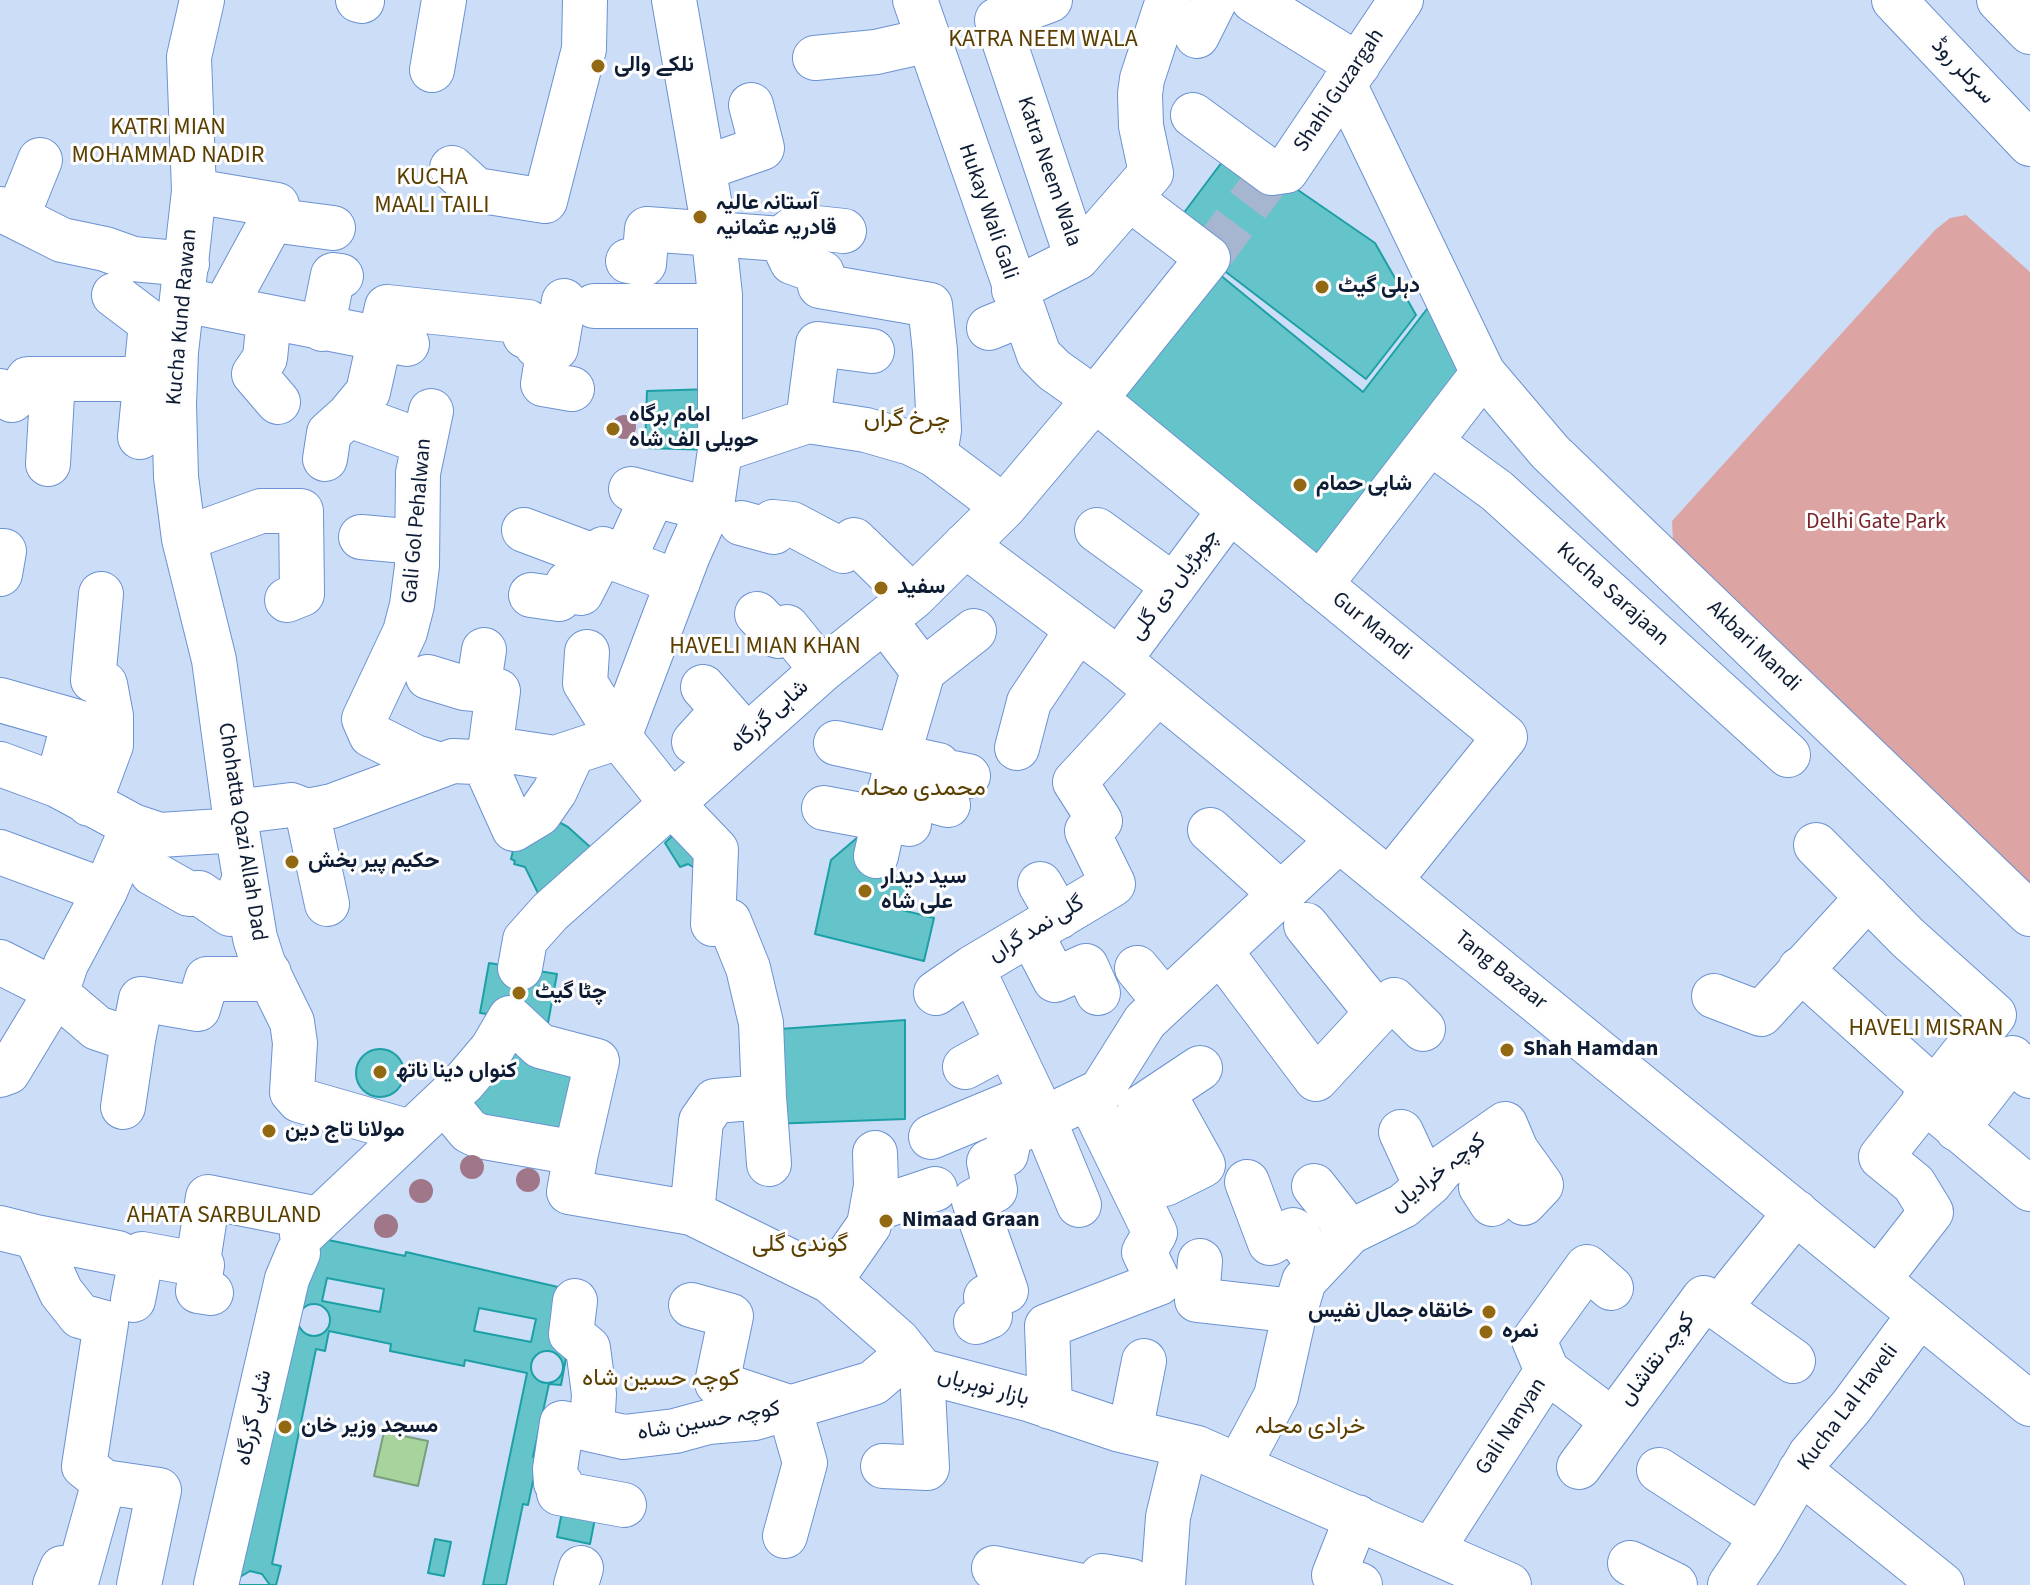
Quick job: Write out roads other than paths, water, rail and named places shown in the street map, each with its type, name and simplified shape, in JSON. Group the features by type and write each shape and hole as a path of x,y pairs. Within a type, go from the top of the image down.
{"street":[{"path":"198,291 272,220 277,205 194,191 189,57 202,0"},
{"path":"432,70 444,0"},
{"path":"452,182 476,190 545,201 556,102 584,49 585,0"},
{"path":"674,0 714,234 720,306 720,450 713,499 725,516"},
{"name":"Katra Neem Wala","path":"1009,311 1077,258 997,20 1050,0"},
{"path":"1077,258 1151,173 1141,126 1142,79 1168,0"},
{"path":"1253,0 1351,74"},
{"name":"Shahi Guzargah","path":"1193,115 1272,173 1286,171 1401,0"},
{"name":"سرکلر روڈ","path":"1894,0 2030,144"},
{"path":"1999,0 2030,32"},
{"path":"815,58 876,52 922,20"},
{"name":"Hukay Wali Gali","path":"922,20 1009,311 1039,355 1054,370 1095,399"},
{"name":"Akbari Mandi","path":"1351,74 1483,373 1550,452 2030,914"},
{"path":"704,168 762,148 751,105"},
{"path":"40,160 8,213 62,240 105,249 133,259 161,260 198,291 269,318 322,329 391,357"},
{"name":"Kucha Kund Rawan","path":"184,539 160,379 198,291 194,191"},
{"path":"1095,399 1208,258 1129,198"},
{"path":"272,220 333,228"},
{"path":"628,261 644,264 647,229 781,239 797,226 844,231"},
{"path":"781,239 792,262 822,273 820,286 930,305 904,350"},
{"path":"322,329 333,275 341,276"},
{"path":"114,295 151,323 160,379 140,437"},
{"path":"325,459 329,433 368,392 391,357 387,307 528,322 525,336 539,339 537,346 556,348 579,303 720,306"},
{"path":"269,318 265,358 254,374 278,402"},
{"path":"808,421 818,344 904,350"},
{"path":"549,347 543,384 572,389"},
{"path":"904,350 939,430 935,455"},
{"path":"1320,585 1483,373"},
{"path":"0,391 12,400 28,379 160,379"},
{"path":"48,464 53,379"},
{"name":"شاہی گزرگاہ","path":"520,968 525,940 550,912 673,805 724,711 822,670 899,609 1004,507 1095,399"},
{"name":"Gur Mandi","path":"1095,399 1505,737 1389,881"},
{"name":"Gali Gol Pehalwan","path":"349,415 427,427 418,473 412,605 405,632 364,719 371,735 415,757 440,765"},
{"path":"720,450 808,421 866,430 911,443 935,455 1004,507"},
{"name":"Kucha Sarajaan","path":"1430,442 1497,491 1788,755"},
{"path":"531,595 559,599 568,583 581,593 611,559 642,492 774,532 773,522 792,524 843,551 854,540 899,609 923,671 891,809"},
{"name":"چوہڑیاں دی گلی","path":"1119,660 1230,510"},
{"path":"184,539 261,511 301,511 302,594 287,600"},
{"path":"0,764 73,794 133,826 160,835 235,821 291,805 307,811 332,806 453,761 486,759 515,752 555,758 572,754 619,737 678,582 725,516"},
{"path":"524,530 678,582"},
{"path":"1097,530 1174,586"},
{"path":"361,537 417,542"},
{"name":"Chohatta Qazi Allah Dad","path":"184,539 214,660 235,821 255,938 292,1022 295,1043 292,1092 299,1100 410,1132"},
{"name":"Tang Bazaar","path":"965,545 1119,660 1920,1314 2022,1385"},
{"path":"0,551 4,551 0,574"},
{"path":"92,727 105,684 93,680 101,594"},
{"path":"757,614 778,636 787,627 822,670"},
{"path":"1017,748 1029,702 1047,694 1078,629"},
{"path":"923,671 974,631"},
{"path":"587,652 585,683 619,737 673,805 716,850 713,924 729,921 748,968 761,1023 769,1164"},
{"path":"428,677 464,688 496,678 486,759 514,829 539,814 555,791 572,754"},
{"name":"گلی نمد گراں","path":"1079,1205 1038,1107 972,968 1043,912 1113,884 1087,831 1100,821 1075,782 1158,692"},
{"path":"0,700 92,727 111,745 73,794"},
{"path":"694,742 724,711"},
{"path":"836,743 891,809"},
{"path":"824,808 891,809 938,765 938,770 958,790"},
{"path":"307,811 327,904"},
{"path":"0,1075 8,1072 57,992 66,964 105,891 133,826"},
{"path":"1210,830 1294,910 1377,1013"},
{"path":"1050,1407 1047,1326 1159,1283 1144,1252 1155,1233 1122,1110 1101,1091 1145,1021 1220,951 1294,910 1339,840"},
{"path":"1816,845 1908,938 1994,1015 1881,1157 1914,1184 1931,1212 1878,1280"},
{"path":"0,852 105,891"},
{"path":"152,873 189,894 199,893 230,914 245,878"},
{"path":"1714,996 1761,1014 1868,897"},
{"path":"1043,912 1055,980 1086,966 1098,993"},
{"path":"1220,951 1316,1079 1377,1013 1394,1000 1423,1029"},
{"path":"0,962 57,992 97,1028 133,1040"},
{"path":"936,993 972,968"},
{"path":"1137,968 1165,1002"},
{"path":"1800,969 1929,1094 1957,1129 2030,1189"},
{"path":"123,1107 141,999 198,1009 207,979 259,979 269,973"},
{"name":"شاہی گزرگاہ","path":"216,1585 287,1279 306,1236 444,1101 492,1049 510,1018 540,1046 597,1061 576,1153"},
{"path":"965,1067 1008,1044"},
{"path":"1957,1129 2012,1058 2030,1076"},
{"path":"931,1137 1038,1107 1122,1110 1200,1068"},
{"path":"692,1213 701,1121 715,1101 764,1097"},
{"path":"444,1101 469,1131 479,1136 576,1153"},
{"path":"976,1322 990,1316 986,1297 1006,1291 974,1201 995,1190 989,1162 1006,1154 1010,1135 1038,1107"},
{"name":"کوچہ خرادیاں","path":"1239,1465 1276,1396 1304,1281 1350,1232 1403,1206 1442,1168 1505,1124 1516,1150 1541,1185 1508,1204"},
{"path":"1401,1132 1426,1186"},
{"name":"بازار نوہریاں","path":"576,1153 569,1192 692,1213 830,1281 915,1362 1239,1465 1509,1585"},
{"path":"830,1281 869,1225 876,1186 875,1153"},
{"path":"1247,1182 1270,1243 1293,1230 1319,1265"},
{"path":"1314,1186 1350,1232"},
{"path":"872,1210 935,1189"},
{"path":"133,1300 142,1254 201,1278 199,1255 208,1197 306,1236"},
{"name":"کوچہ نقاشاں","path":"1613,1421 1704,1298 1719,1308 1796,1212"},
{"path":"18,1233 118,1253"},
{"path":"18,1233 80,1316 106,1323 84,1466 104,1482 159,1490 139,1585"},
{"path":"1200,1261 1197,1300 1295,1311"},
{"path":"1547,1371 1534,1340 1587,1267 1611,1288"},
{"path":"575,1301 571,1334 588,1348 594,1394 592,1430"},
{"path":"691,1305 731,1316 717,1383 789,1407 805,1463 785,1536"},
{"path":"1719,1308 1793,1361"},
{"name":"Kucha Lal Haveli","path":"1730,1585 1800,1471 1920,1314"},
{"path":"1130,1432 1144,1361"},
{"path":"883,1466 927,1468 915,1362"},
{"name":"کوچہ حسین شاہ","path":"624,1505 559,1493 561,1484 556,1483 555,1469 562,1423 624,1437 675,1431 708,1422 755,1418 873,1383 915,1362"},
{"name":"Gali Nanyan","path":"1431,1551 1547,1371 1613,1421"},
{"path":"1582,1469 1613,1421"},
{"path":"1132,1584 1168,1517 1185,1446"},
{"path":"1659,1470 1762,1537"},
{"path":"1800,1471 1922,1579"},
{"path":"55,1585 62,1568 77,1579 104,1482"},
{"path":"1357,1517 1334,1575 1360,1585"},
{"path":"1630,1563 1675,1585"},
{"path":"994,1568 1078,1585"}],"tunnel":[{"path":"1208,258 1272,173"}],"place":[{"name":"نلکے والی","path":"598,66"},
{"name":"آستانہ عالیہ قادریہ عثمانیہ","path":"700,217"},
{"name":"دہلی گیٹ","path":"1322,287"},
{"name":"امام برگاہ حویلی الف شاہ","path":"613,429"},
{"name":"شاہی حمام","path":"1300,485"},
{"name":"سفید","path":"881,588"},
{"name":"حکیم پیر بخش","path":"292,862"},
{"name":"سید دیدار علی شاہ","path":"865,891"},
{"name":"چٹا گیٹ","path":"519,993"},
{"name":"Shah Hamdan","path":"1507,1050"},
{"name":"کنواں دینا ناتھ","path":"380,1072"},
{"name":"مولانا تاج دین","path":"269,1131"},
{"name":"Nimaad Graan","path":"886,1221"},
{"name":"خانقاہ جمال نفیس","path":"1489,1312"},
{"name":"نمرہ","path":"1486,1332"},
{"name":"مسجد وزیر خان","path":"285,1427"}],"district":[{"name":"KATRA NEEM WALA","path":"1043,41"},
{"name":"KATRI MIAN MOHAMMAD NADIR","path":"168,143"},
{"name":"KUCHA MAALI TAILI","path":"432,193"},
{"name":"چرخ گراں","path":"907,421"},
{"name":"HAVELI MIAN KHAN","path":"765,648"},
{"name":"محمدی محلہ","path":"923,790"},
{"name":"HAVELI MISRAN","path":"1926,1030"},
{"name":"AHATA SARBULAND","path":"224,1217"},
{"name":"گوندی گلی","path":"800,1246"},
{"name":"کوچہ حسین شاہ","path":"661,1380"},
{"name":"خرادی محلہ","path":"1310,1428"}],"park label":[{"name":"Delhi Gate Park","path":"1876,523"}]}
